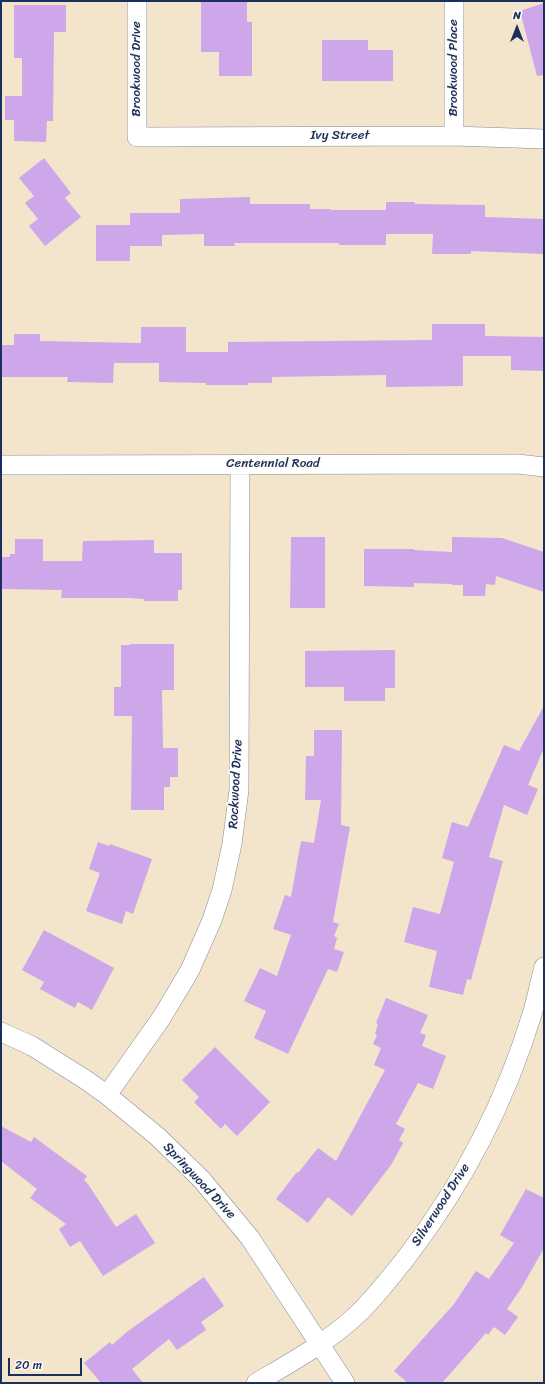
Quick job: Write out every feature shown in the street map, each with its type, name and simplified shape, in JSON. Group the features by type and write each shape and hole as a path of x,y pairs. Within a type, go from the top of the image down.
{"street":[{"name":"Brookwood Drive","path":"137,1 137,136"},
{"name":"Brookwood Place","path":"454,1 454,136"},
{"name":"Ivy Street","path":"137,136 454,136 544,139"},
{"name":"Rockwood Drive","path":"107,1095 162,1017 190,970 212,920 222,890 232,844 239,790 240,464"},
{"name":"Centennial Road","path":"1,465 518,464 544,467"},
{"name":"Silverwood Drive","path":"256,1383 320,1344 350,1321 378,1293 426,1232 461,1178 480,1143 507,1084 533,1011 544,967"},
{"name":"Springwood Drive","path":"1,1032 32,1046 107,1095 158,1137 202,1180 250,1238 345,1383"}],"building":[{"path":"201,1 247,1 247,22 252,22 252,76 219,76 219,52 201,52"},
{"path":"544,3 544,75 537,76 520,11"},
{"path":"14,5 66,5 66,32 54,32 53,121 47,121 46,142 14,141 14,120 5,120 5,96 22,96 22,58 14,58"},
{"path":"322,40 368,40 368,50 393,50 393,81 322,81"},
{"path":"44,158 71,193 65,198 81,217 45,246 29,226 38,219 25,203 34,196 19,178"},
{"path":"250,197 250,204 310,204 310,209 330,210 386,210 386,202 485,205 485,217 544,219 544,254 471,251 471,254 432,254 433,234 386,234 386,245 339,245 339,243 234,243 235,246 204,246 204,234 162,235 162,246 130,246 130,261 96,261 96,225 130,225 130,213 180,213 180,199"},
{"path":"432,324 485,324 485,336 544,337 544,371 511,370 511,356 463,356 463,386 386,387 386,375 272,377 272,383 248,383 248,385 206,385 206,383 159,382 159,363 114,363 113,383 67,382 68,377 1,377 1,345 14,345 14,334 40,334 40,341 141,343 141,327 186,327 186,352 228,352 228,342 432,340"},
{"path":"291,537 325,537 325,608 290,608"},
{"path":"452,537 502,538 544,552 544,592 496,576 495,585 486,584 485,596 463,596 463,585 452,584 414,583 414,587 364,586 364,549 414,549 452,552"},
{"path":"15,539 43,539 43,561 82,561 83,541 154,540 154,553 182,553 182,590 178,590 178,601 144,601 144,599 129,598 61,598 62,590 1,589 1,557 10,557 10,554 15,554"},
{"path":"174,644 174,690 162,690 163,748 178,748 178,777 170,777 170,787 164,787 164,810 131,810 132,716 114,716 114,687 121,687 121,645"},
{"path":"395,650 395,688 385,688 385,701 344,701 344,687 305,687 305,651"},
{"path":"544,706 544,748 528,785 538,789 527,815 504,805 489,857 503,861 471,980 467,979 463,995 429,987 437,951 404,942 413,907 440,914 454,862 442,858 452,822 468,827 504,745 519,751"},
{"path":"314,730 342,730 341,825 350,827 333,922 339,924 334,936 337,938 334,949 344,952 337,972 328,969 288,1054 254,1038 266,1011 244,1001 260,968 277,976 291,935 273,929 285,895 291,897 301,841 314,843 321,800 305,800 306,756 314,756"},
{"path":"98,842 109,846 110,844 152,859 133,914 126,911 122,924 86,911 100,873 89,869"},
{"path":"44,930 114,968 92,1010 78,1002 75,1008 40,989 44,982 22,970"},
{"path":"386,998 428,1015 420,1033 426,1035 422,1046 446,1056 433,1089 418,1083 396,1124 405,1129 399,1140 403,1143 391,1165 352,1216 328,1197 308,1223 276,1199 318,1148 336,1161 385,1070 374,1065 381,1048 373,1044 377,1035 375,1034 378,1024 376,1023"},
{"path":"215,1047 270,1102 237,1136 225,1124 221,1129 194,1102 199,1097 182,1080"},
{"path":"1,1126 31,1142 34,1137 87,1176 84,1180 116,1227 136,1214 155,1243 103,1276 80,1241 70,1247 59,1229 66,1224 30,1198 37,1189 1,1161"},
{"path":"526,1189 544,1198 544,1248 522,1287 507,1309 518,1317 505,1335 494,1327 488,1335 486,1333 442,1383 408,1383 394,1371 454,1304 476,1271 489,1279 514,1243 500,1235"},
{"path":"204,1277 224,1306 201,1322 206,1330 177,1350 169,1339 132,1369 143,1383 101,1383 84,1363 110,1342 112,1345 128,1331"}]}
